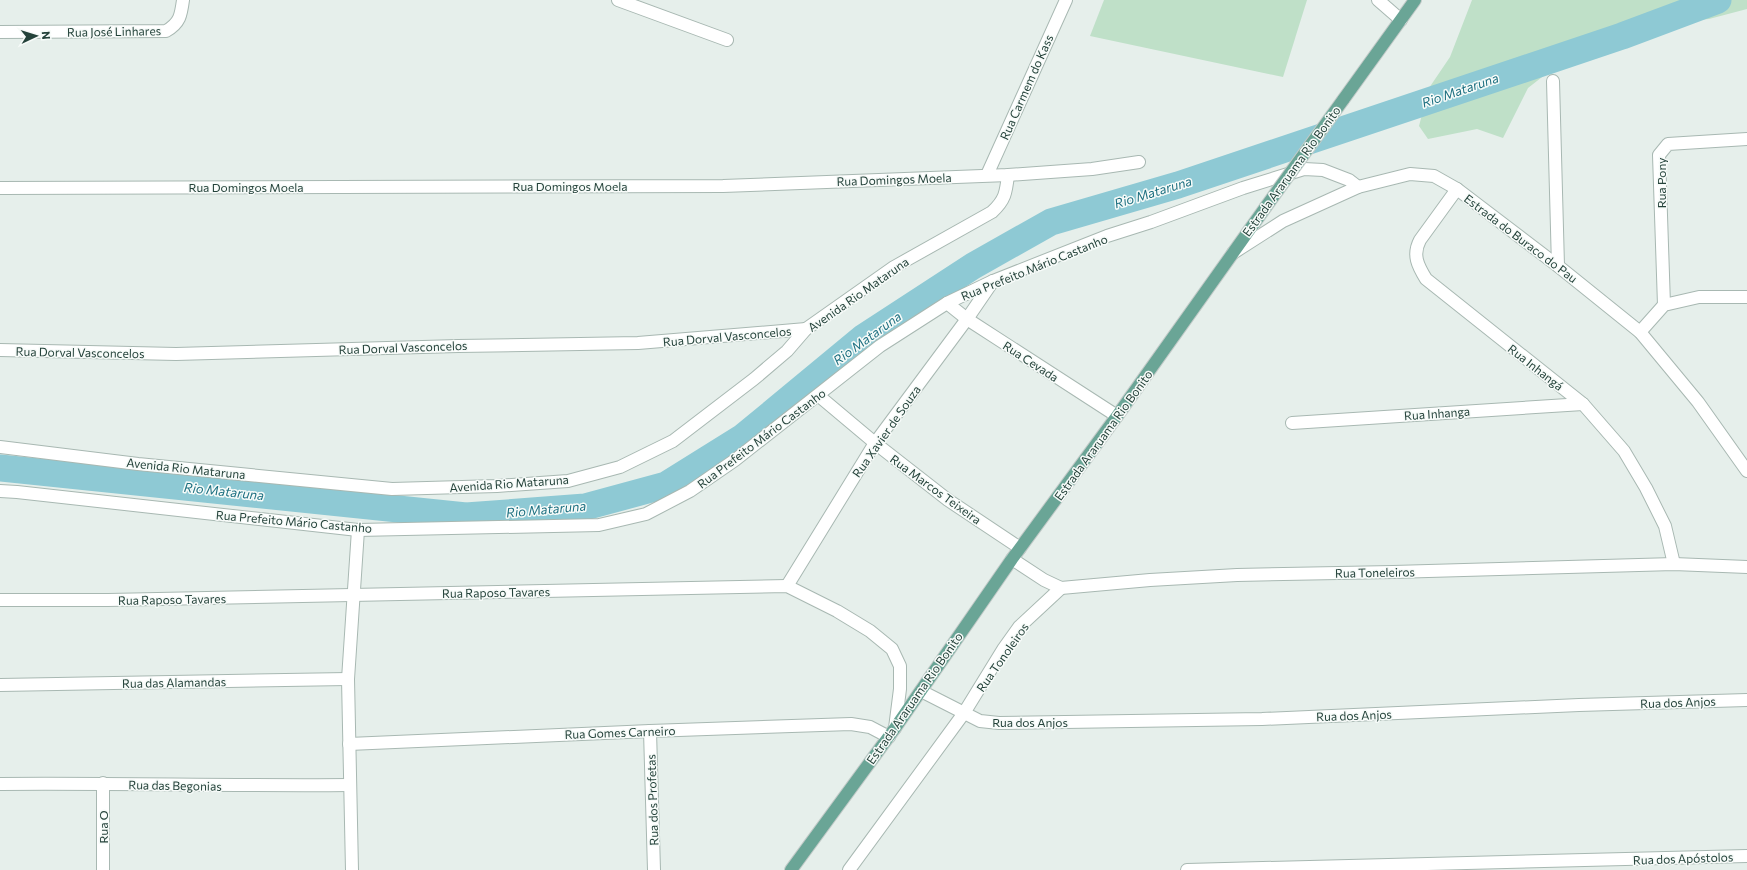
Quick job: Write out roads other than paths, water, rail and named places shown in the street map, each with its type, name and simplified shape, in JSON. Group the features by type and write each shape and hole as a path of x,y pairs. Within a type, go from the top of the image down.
{"main road":[{"name":"Estrada Araruama Rio Bonito","path":"793,869 892,733 1012,559 1117,416 1264,208 1415,0"}],"street":[{"name":"Rua José Linhares","path":"0,32 166,31 174,26 180,16 183,0"},
{"path":"618,0 727,40"},
{"name":"Rua Carmem do Kass","path":"987,175 1066,0"},
{"path":"1378,0 1401,20"},
{"path":"1552,81 1558,266"},
{"name":"Rua Pony","path":"1664,305 1659,155 1668,144 1747,139"},
{"name":"Rua Domingos Moela","path":"0,188 723,186 987,175 1008,176 1092,169 1140,162"},
{"name":"Rua Prefeito Mário Castanho","path":"0,491 358,530 599,525 646,514 690,491 735,460 880,346 947,302 993,281 1107,236 1151,222 1243,188 1304,169 1323,170 1349,180 1358,186"},
{"name":"Estrada do Buraco do Pau","path":"1232,254 1283,221 1358,186 1410,174 1434,176 1457,189 1558,266 1640,332 1698,402 1746,467"},
{"name":"Avenida Rio Mataruna","path":"0,447 138,464 392,489 497,486 568,481 620,467 674,441 765,369 786,351 806,329 894,267 992,212 1001,203 1006,194 1008,176"},
{"name":"Rua Inhangá","path":"1457,189 1420,240 1416,248 1416,258 1426,280 1583,404 1624,452 1646,488 1665,526 1674,564"},
{"name":"Rua Xavier de Souza","path":"787,586 875,443 967,319 993,281"},
{"path":"1640,332 1664,305 1699,297 1747,296"},
{"name":"Rua Cevada","path":"947,302 967,319 1117,416"},
{"name":"Rua Dorval Vasconcelos","path":"0,350 176,354 458,346 638,343 806,329"},
{"name":"Rua Marcos Teixeira","path":"818,396 948,500 1020,548"},
{"name":"Rua Inhanga","path":"1292,423 1583,404"},
{"path":"352,870 348,679 358,530"},
{"name":"Rua Toneleiros","path":"1012,559 1044,580 1061,588 1237,575 1674,564 1747,567"},
{"name":"Rua Raposo Tavares","path":"0,600 108,600 787,586 844,615 870,631 892,649 900,666 900,689 892,733"},
{"name":"Rua Tonoleiros","path":"964,713 1004,648 1019,627 1061,588"},
{"name":"Rua das Alamandas","path":"0,685 348,679"},
{"name":"Rua dos Anjos","path":"921,691 980,721 999,724 1262,719 1579,705 1747,700"},
{"path":"849,870 964,713"},
{"name":"Rua Gomes Carneiro","path":"349,744 650,730 852,724 892,733"},
{"name":"Rua dos Profetas","path":"650,730 654,870"},
{"name":"Rua das Begonias","path":"0,784 103,783 232,786 350,785"},
{"name":"Rua O","path":"103,783 103,870"},
{"name":"Rua dos Apóstolos","path":"1187,870 1747,856"}],"waterway":[{"name":"Rio Mataruna","path":"0,468 466,516 585,507 666,485 743,437 864,337 973,266 1051,222 1178,185 1622,36 1718,0"}]}
